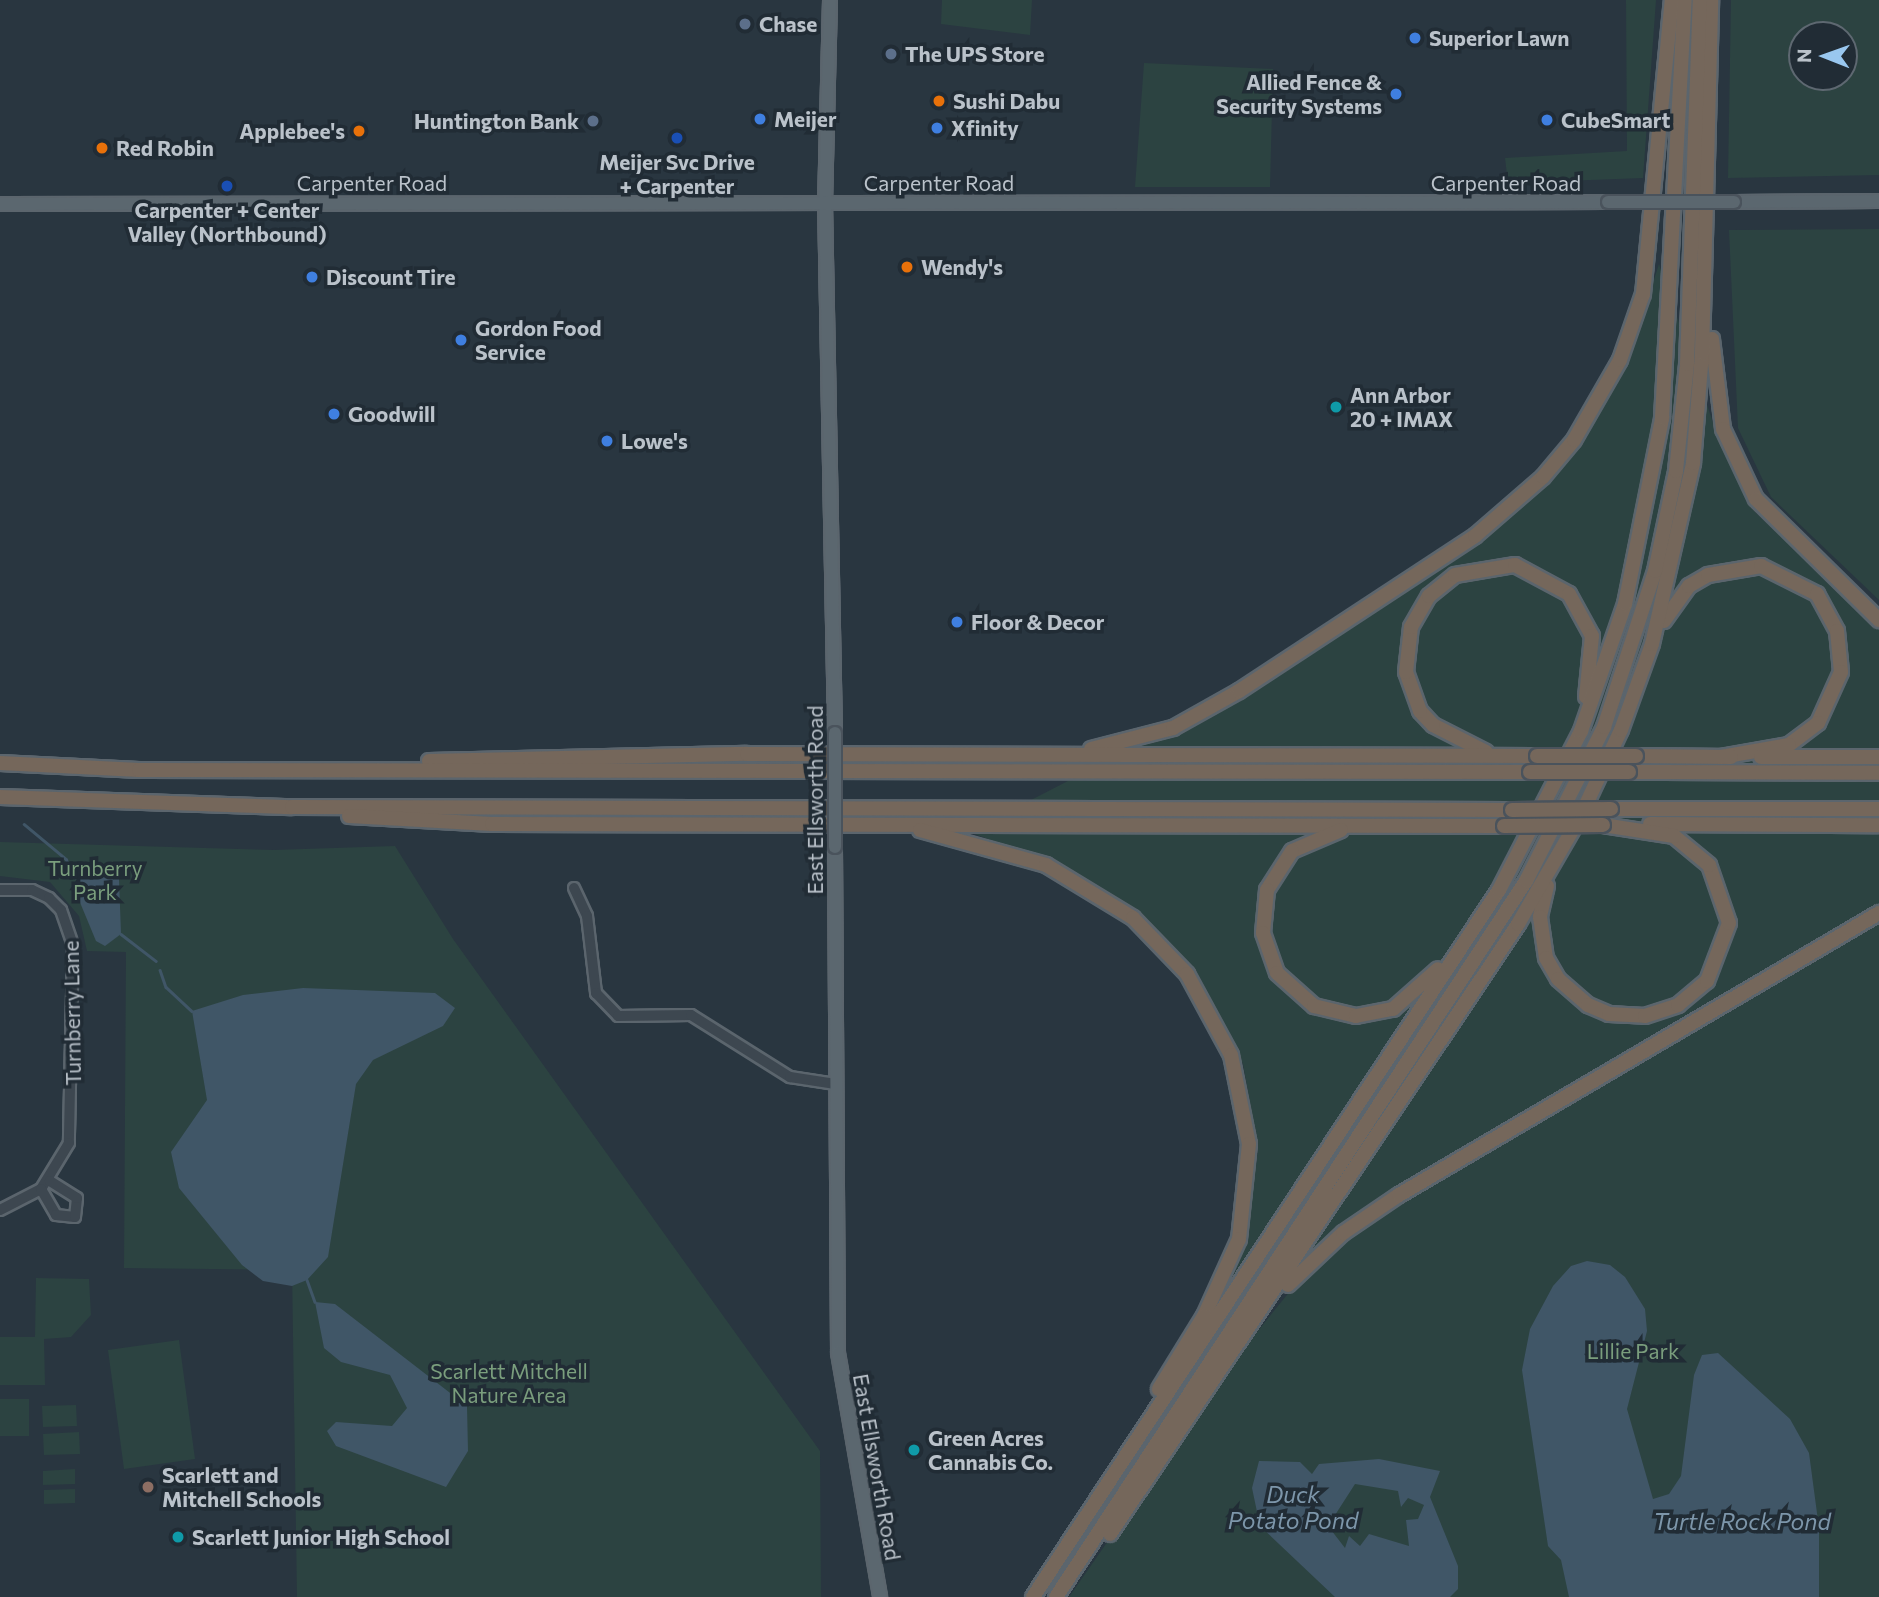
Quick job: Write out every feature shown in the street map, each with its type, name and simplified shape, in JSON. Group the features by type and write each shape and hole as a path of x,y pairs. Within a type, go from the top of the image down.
{"highway":[{"path":"1045,755 1140,739 1208,710 1475,536 1566,449 1620,360 1643,294 1672,0"},
{"path":"1034,1597 1462,947 1524,846 1581,731 1625,604 1662,418 1685,0"},
{"path":"1056,1597 1526,881 1604,727 1652,584 1676,471 1687,364 1700,0"},
{"path":"1070,1576 1138,1497 1257,1320 1556,862 1594,790 1652,644 1693,463 1706,254 1711,0"},
{"path":"1706,254 1715,390 1736,464 1774,523 1879,620"},
{"path":"1508,756 1466,746 1433,725 1406,671 1408,637 1422,605 1455,575 1474,568 1533,570 1553,580 1581,610 1594,655 1581,731"},
{"path":"1652,644 1689,586 1725,568 1780,571 1817,594 1829,612 1842,672 1818,723 1789,744 1721,757"},
{"path":"351,770 419,761 1045,755 1879,757"},
{"path":"0,763 351,770 1879,773"},
{"path":"0,797 292,807 1879,809"},
{"path":"292,807 492,824 1879,825"},
{"path":"870,824 1001,848 1097,892 1170,953 1209,1009 1231,1055 1249,1144 1239,1239 1225,1277 1129,1452"},
{"path":"1373,825 1312,838 1276,871 1262,912 1277,973 1314,1006 1336,1014 1378,1014 1410,999 1462,947"},
{"path":"1556,862 1540,935 1558,979 1609,1014 1645,1016 1678,1005 1718,965 1729,923 1726,900 1709,864 1685,842 1621,826"},
{"path":"1257,1320 1320,1252 1399,1195 1879,914"}],"main road":[{"name":"East Ellsworth Road","path":"830,0 825,202 835,733 835,1084 842,1397 880,1597"},
{"name":"Carpenter Road","path":"0,204 1879,201"}],"street":[{"path":"574,888 587,916 596,993 618,1016 691,1015 790,1077 835,1084"},
{"name":"Turnberry Lane","path":"0,890 32,890 49,898 70,928 72,1128 50,1181"},
{"path":"0,1210 41,1189 50,1181 77,1198 75,1217 56,1215 41,1189"}],"green space":[{"path":"942,0 1032,0 1030,35 941,24"},
{"path":"1626,0 1656,0 1643,178 1508,183 1505,158 1627,151"},
{"path":"1731,0 1879,0 1879,175 1728,178"},
{"path":"1144,63 1273,69 1270,187 1135,187"},
{"path":"1879,229 1879,600 1771,497 1738,428 1729,230"},
{"path":"1659,264 1719,440 1756,513 1879,626 1879,906 1388,1192 1314,1250 1228,1288 1248,1229 1258,1148 1243,1064 1200,978 1137,912 1062,866 969,832 1132,748 1205,721 1469,548 1561,468 1625,370"},
{"name":"Scarlett Mitchell Nature Area","path":"0,842 274,850 395,846 453,939 820,1451 821,1597 297,1597 292,1270 124,1268 126,952 87,951 79,916 50,882 0,876"},
{"name":"Lillie Park","path":"1879,920 1879,1597 1069,1597 1235,1359 1308,1269 1364,1223"},
{"path":"36,1278 89,1279 91,1315 71,1337 44,1339 45,1385 0,1385 0,1337 35,1337"},
{"path":"179,1340 195,1459 124,1469 108,1350"},
{"path":"0,1399 29,1399 29,1436 0,1436"},
{"path":"76,1405 77,1426 43,1427 42,1406"},
{"path":"79,1432 80,1454 44,1455 43,1434"},
{"path":"75,1469 75,1484 43,1485 43,1471"},
{"path":"75,1489 75,1503 44,1504 44,1490"}],"water":[{"path":"84,871 119,879 121,934 105,946 96,941 74,888"},
{"path":"303,988 435,993 455,1008 443,1026 373,1060 356,1084 328,1257 307,1280 292,1286 263,1281 242,1265 179,1188 171,1152 207,1100 192,1011 243,995"},
{"name":"Turtle Rock Pond","path":"1587,1261 1610,1265 1625,1277 1645,1309 1647,1331 1627,1409 1653,1499 1669,1494 1681,1476 1694,1375 1702,1355 1718,1353 1790,1419 1809,1453 1819,1528 1819,1597 1569,1597 1561,1560 1548,1546 1522,1370 1530,1329 1553,1286 1571,1266"},
{"path":"315,1302 335,1304 467,1406 468,1451 446,1487 336,1446 327,1431 336,1422 392,1426 407,1408 390,1375 341,1362 324,1348"},
{"name":"Duck Potato Pond","path":"1379,1459 1440,1471 1430,1497 1458,1566 1458,1589 1450,1597 1335,1597 1260,1526 1252,1488 1259,1461 1300,1462 1312,1474 1319,1464","holes":["1355,1484 1398,1491 1401,1507 1408,1498 1424,1505 1418,1519 1406,1520 1409,1546 1369,1534 1360,1546 1349,1536 1345,1548 1328,1526"]}],"waterway":[{"path":"24,824 66,859 76,878"},
{"path":"121,934 156,961"},
{"path":"160,970 166,987 192,1011"},
{"path":"307,1280 315,1302"}],"place":[{"name":"Chase","path":"745,24"},
{"name":"Superior Lawn","path":"1415,38"},
{"name":"The UPS Store","path":"891,54"},
{"name":"Allied Fence & Security Systems","path":"1396,94"},
{"name":"Sushi Dabu","path":"939,101"},
{"name":"Meijer","path":"760,119"},
{"name":"CubeSmart","path":"1547,120"},
{"name":"Huntington Bank","path":"593,121"},
{"name":"Xfinity","path":"937,128"},
{"name":"Applebee's","path":"359,131"},
{"name":"Meijer Svc Drive + Carpenter","path":"677,138"},
{"name":"Red Robin","path":"102,148"},
{"name":"Carpenter + Center Valley (Northbound)","path":"227,186"},
{"name":"Wendy's","path":"907,267"},
{"name":"Discount Tire","path":"312,277"},
{"name":"Gordon Food Service","path":"461,340"},
{"name":"Ann Arbor 20 + IMAX","path":"1336,407"},
{"name":"Goodwill","path":"334,414"},
{"name":"Lowe's","path":"607,441"},
{"name":"Floor & Decor","path":"957,622"},
{"name":"Green Acres Cannabis Co.","path":"914,1450"},
{"name":"Scarlett and Mitchell Schools","path":"148,1487"},
{"name":"Scarlett Junior High School","path":"178,1537"}],"park label":[{"name":"Turnberry Park","path":"95,880"}]}
